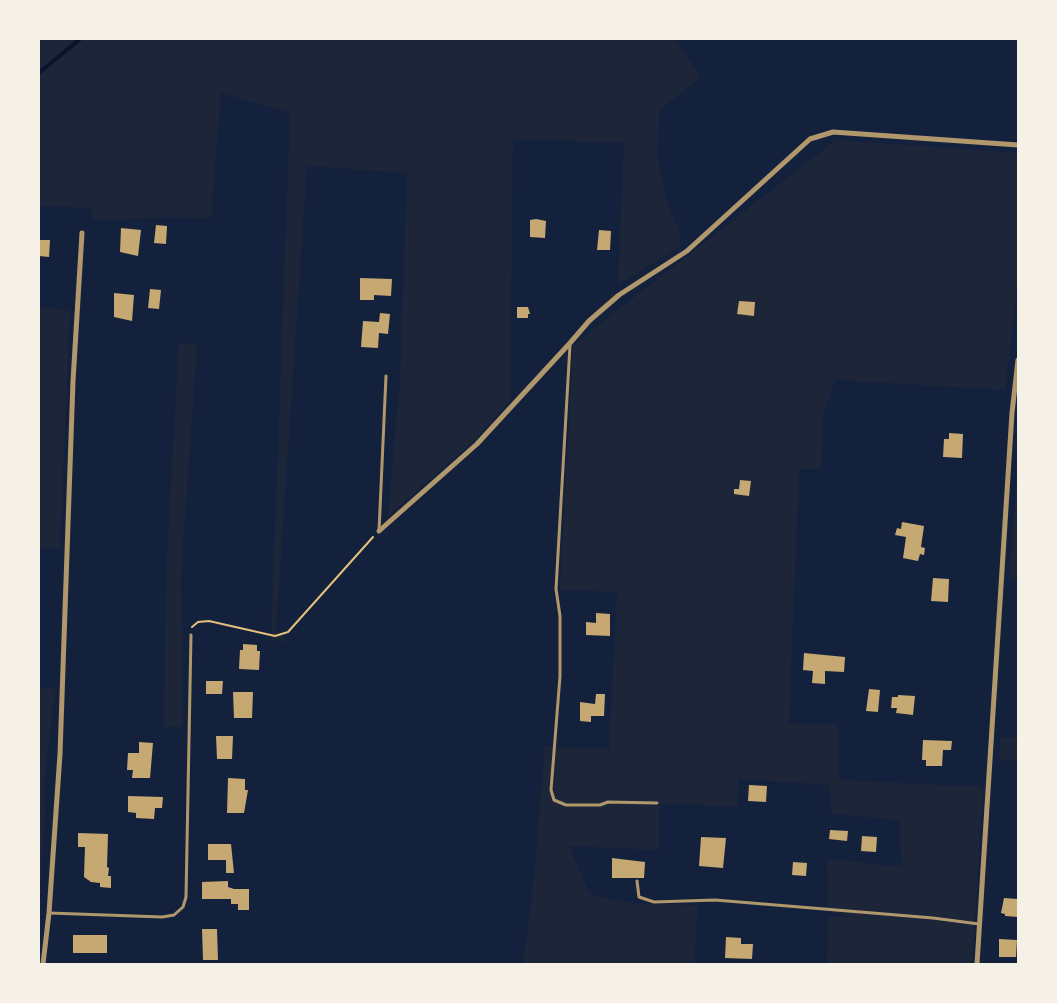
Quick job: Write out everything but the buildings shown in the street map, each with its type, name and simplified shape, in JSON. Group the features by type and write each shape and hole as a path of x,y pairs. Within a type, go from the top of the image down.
{"street":[{"path":"379,531 477,444 589,321 612,301 687,251 810,140 833,132 1018,145"},
{"path":"43,964 49,913 62,722 71,415 82,233"},
{"path":"977,964 1018,360"}],"lane":[{"path":"570,343 556,589 560,616 560,676 551,790 554,800 566,805 600,805 608,802 657,803"},
{"path":"379,531 386,376"},
{"path":"49,913 162,917 174,915 183,907 186,897 191,635"},
{"path":"637,881 639,897 654,902 715,900 933,918 979,924"}],"path":[{"path":"191,635 192,625 209,621 275,636 288,632 379,531"}],"shaded area":[{"path":"39,39 674,39 701,77 659,111 658,157 666,199 681,236 679,247 618,285 624,143 513,139 510,401 476,439 388,516 400,380 407,173 307,166 276,628 288,643 271,640 290,113 221,93 211,218 168,217 93,221 92,208 39,206"},
{"path":"836,140 1018,153 1018,279 1005,390 835,380 823,415 821,469 799,469 789,723 838,725 839,780 983,787 972,964 827,964 828,916 850,917 828,910 827,859 902,867 899,820 832,814 829,785 739,779 737,806 659,804 659,850 569,846 590,894 634,904 698,905 694,964 523,964 532,898 545,746 609,749 617,592 560,590 573,345"},
{"path":"39,307 70,310 60,549 39,548"},
{"path":"179,343 197,345 181,575 183,727 164,727 166,574"},
{"path":"1018,459 1018,580 1009,579"},
{"path":"39,688 56,689 44,783 45,810 39,911"},
{"path":"1001,738 1018,738 1018,761 999,760"}],"waterway":[{"path":"39,73 80,39"}]}
